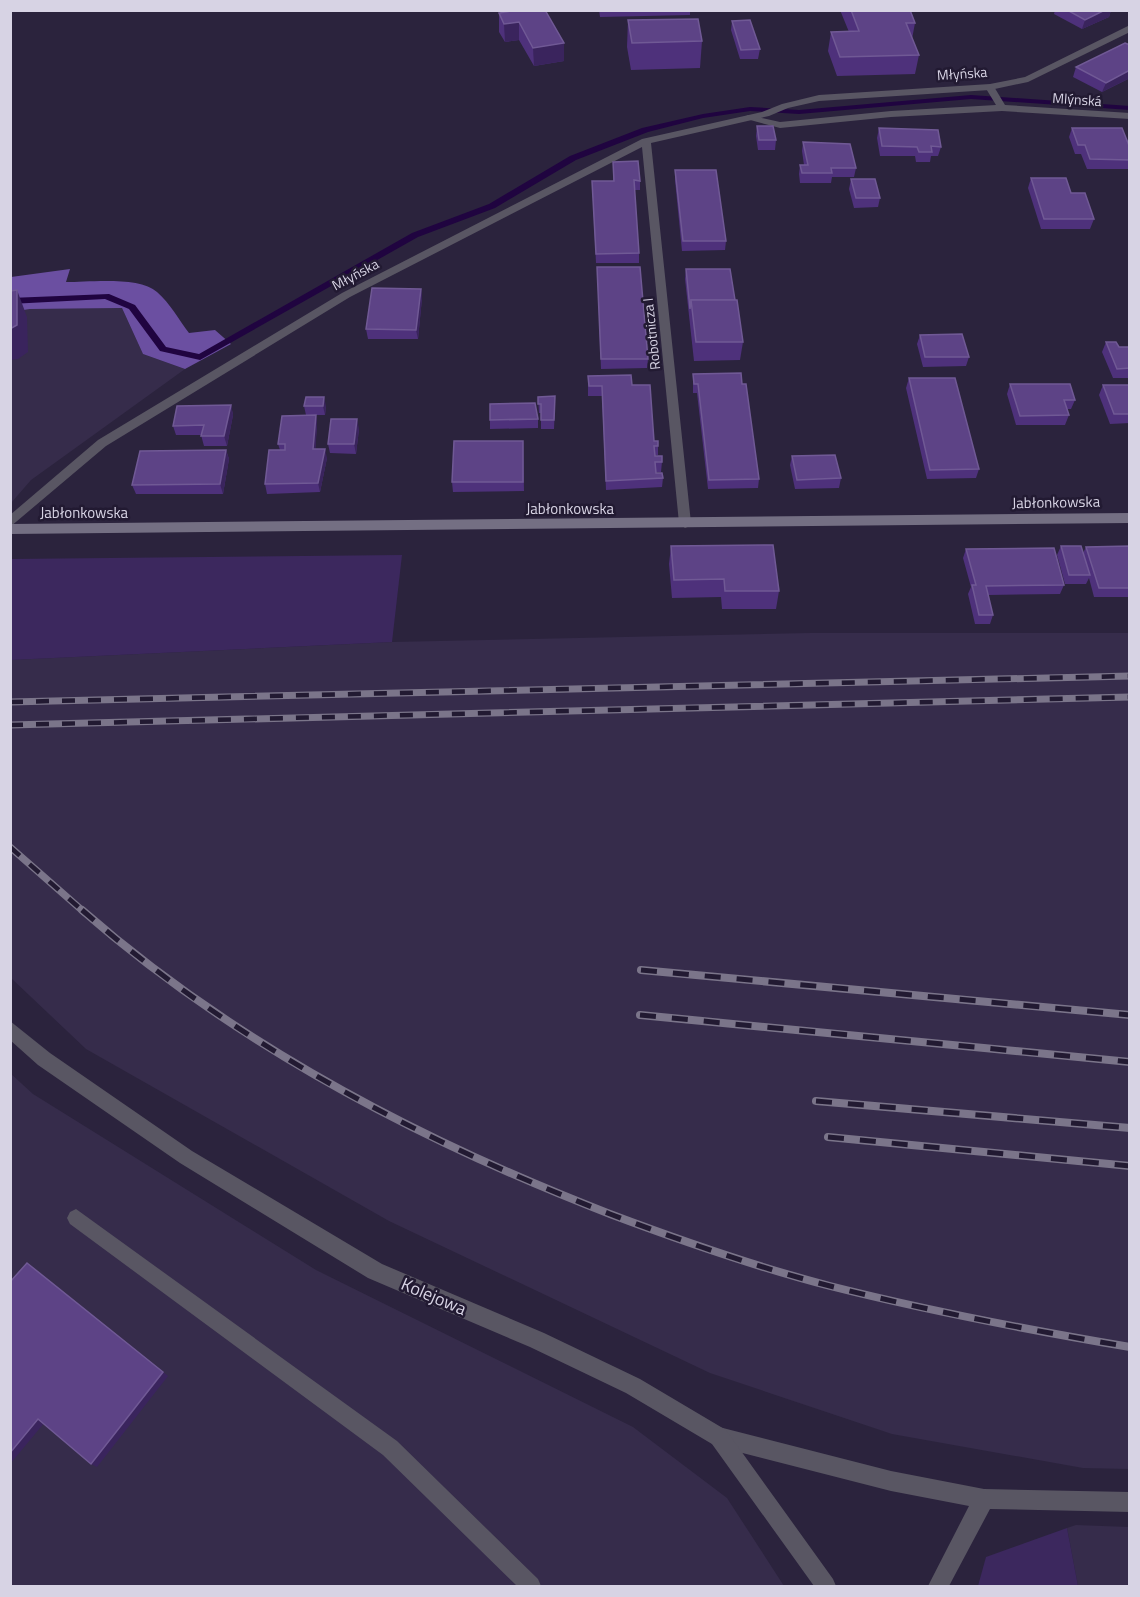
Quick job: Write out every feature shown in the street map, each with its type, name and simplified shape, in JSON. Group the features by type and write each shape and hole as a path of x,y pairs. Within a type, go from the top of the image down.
{"main road":[{"name":"Jabłonkowska","path":"10,529 1130,518"}],"street":[{"name":"Młyńska","path":"10,523 102,443 346,294 646,141 765,114 785,106 819,98 992,89 1028,79 1130,28"},
{"path":"992,89 1001,106"},
{"name":"Młyńska","path":"748,118 780,125 923,111 1001,106 1022,108"},
{"name":"Mlýnská","path":"1022,108 1130,116"},
{"name":"Robotnicza I","path":"646,141 685,523"},
{"name":"Kolejowa","path":"10,1029 44,1059 186,1157 375,1271 537,1340 633,1386 719,1437 826,1587"},
{"path":"76,1218 390,1449 531,1587"},
{"path":"719,1437 891,1481 984,1499 1130,1502"},
{"path":"938,1587 984,1499"}],"shaded area":[{"path":"70,269 66,282 114,281 149,287 166,301 189,333 215,330 231,344 185,369 143,354 122,308 30,309 11,312 11,277"},
{"path":"122,308 143,354 185,369 31,480 11,503 11,312 30,309"},
{"path":"402,555 392,642 11,660 11,559"},
{"path":"810,633 1129,633 1129,1469 1083,1468 892,1434 710,1373 389,1221 86,1049 11,978 10,660 392,642"},
{"path":"10,1073 33,1094 316,1270 633,1427 727,1498 784,1586 11,1586"},
{"path":"1076,1525 1129,1527 1129,1586 1078,1586 1067,1528"},
{"path":"1067,1528 1078,1586 978,1586 986,1557"}],"building":[{"path":"517,10 545,10 564,43 533,48 519,22 504,24 499,13"},
{"path":"851,10 910,10 915,23 906,23 919,55 840,57 831,32 859,31"},
{"path":"1067,10 1105,10 1085,20"},
{"path":"698,19 702,41 632,43 628,20"},
{"path":"750,20 760,49 741,50 732,21"},
{"path":"1125,43 1130,45 1130,70 1106,83 1076,67"},
{"path":"757,126 773,126 776,140 759,140"},
{"path":"879,128 938,130 941,147 931,146 932,152 919,152 917,147 882,146"},
{"path":"1072,128 1122,128 1130,148 1130,160 1090,159 1085,145 1078,145"},
{"path":"803,142 850,144 856,168 831,168 832,173 802,173 800,165 808,165"},
{"path":"638,161 640,181 634,180 639,253 596,254 592,181 614,181 613,162"},
{"path":"675,170 716,170 726,241 683,241"},
{"path":"1031,178 1066,178 1071,193 1085,193 1094,219 1044,219"},
{"path":"851,179 875,179 880,198 856,198"},
{"path":"597,267 640,267 648,359 601,359"},
{"path":"686,269 730,269 735,300 691,300 690,309"},
{"path":"372,288 421,289 416,330 366,329"},
{"path":"17,290 17,325 10,329 10,291"},
{"path":"691,300 737,300 743,342 696,342"},
{"path":"962,334 969,357 925,357 920,335"},
{"path":"1106,342 1116,342 1119,347 1130,347 1130,368 1117,369"},
{"path":"741,373 742,384 746,384 759,479 709,480 698,384 694,384 693,374"},
{"path":"631,375 632,385 650,385 654,441 658,441 658,446 654,446 655,456 662,456 662,462 655,462 656,473 662,473 663,478 606,481 602,386 589,386 588,376"},
{"path":"909,378 955,378 979,469 930,470"},
{"path":"1010,384 1070,384 1075,400 1064,400 1069,415 1020,416"},
{"path":"1103,385 1130,385 1130,414 1114,414"},
{"path":"555,396 554,420 541,420 541,404 538,404 538,397"},
{"path":"306,397 324,397 323,406 304,406"},
{"path":"535,403 538,419 490,420 490,404"},
{"path":"231,405 224,436 201,436 204,425 173,426 177,406"},
{"path":"316,415 313,449 325,449 318,483 265,484 269,450 285,450 285,444 278,444 282,416"},
{"path":"331,419 357,419 354,444 328,444"},
{"path":"454,441 523,441 523,482 452,482"},
{"path":"226,450 220,484 132,485 140,451"},
{"path":"835,455 841,478 797,480 792,456"},
{"path":"773,545 779,591 725,591 724,579 674,580 671,546"},
{"path":"1061,546 1081,546 1090,575 1069,575"},
{"path":"1130,546 1130,588 1099,588 1086,547"},
{"path":"1054,548 1064,585 986,586 993,615 979,615 972,585 976,585 966,549"},
{"path":"27,1263 163,1372 91,1464 38,1419 10,1453 10,1282"}],"waterway":[{"path":"10,301 106,296 132,307 163,349 200,357 415,235 492,206 573,158 645,130 703,116 750,109 799,112 971,97 1130,108"}],"railway":[{"path":"10,702 1130,676"},
{"path":"10,725 1130,697"},
{"path":"10,847 84,912"},
{"path":"82,910 141,959 203,1004 267,1046 400,1121 539,1186 664,1234 802,1279 942,1312 1130,1347"},
{"path":"641,970 1130,1015"},
{"path":"640,1015 1130,1062"},
{"path":"816,1101 1130,1128"},
{"path":"828,1137 1130,1166"}]}
